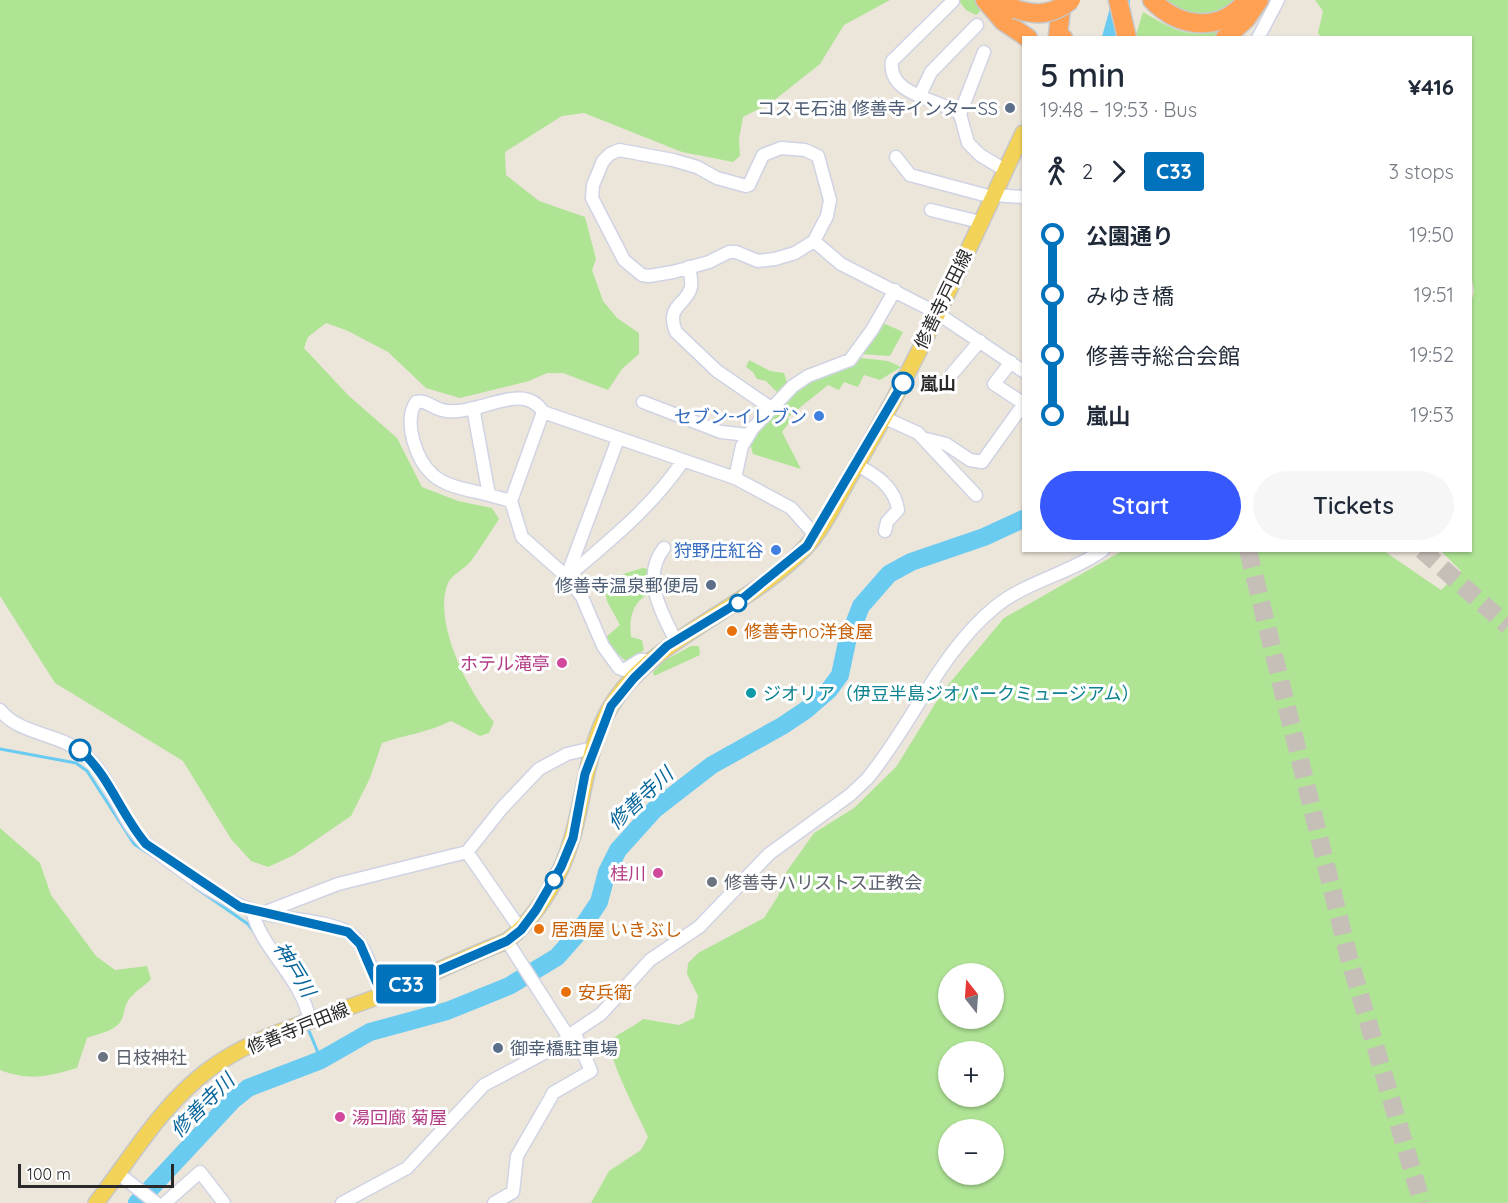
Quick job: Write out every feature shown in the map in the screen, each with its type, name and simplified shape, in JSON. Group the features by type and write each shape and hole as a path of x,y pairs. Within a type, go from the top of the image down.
{"highway":[{"path":"985,0 1003,21 1025,36"},
{"path":"1059,36 1062,0"},
{"path":"1009,5 1036,15 1046,13 1071,0"},
{"path":"1152,0 1165,11 1184,21 1206,25 1226,19 1247,0"},
{"path":"1226,36 1246,19 1259,0"},
{"path":"1118,2 1126,36"}],"main road":[{"name":"修善寺戸田線","path":"96,1203 124,1178 148,1131 206,1072 256,1042 382,995 507,941 521,930 549,890 566,855 593,748 611,706 652,660 676,641 760,587 807,546 815,535 937,313 1022,135"}],"street":[{"path":"1259,36 1278,0"},
{"path":"953,1 892,61 891,67 897,82 960,114"},
{"path":"920,95 931,72 977,25"},
{"path":"984,52 960,114 968,143 980,155 1005,170"},
{"path":"795,148 811,152 822,161 830,200 827,216 814,241 795,253 775,259 758,261 736,252 729,252 689,267 650,276 637,273 624,260 592,198 596,173 610,154 629,150 697,167 717,178 746,186 749,185 763,155 769,151 795,148"},
{"path":"896,157 910,175 993,196 1022,197"},
{"path":"931,210 981,222"},
{"path":"814,241 841,264 937,313 1022,370"},
{"path":"689,267 691,288 674,313 676,332 717,371 771,408"},
{"path":"735,478 742,446 748,435 793,386 808,376 850,360 867,339 895,290"},
{"path":"951,375 980,341"},
{"path":"1011,362 993,386 1022,403"},
{"path":"511,501 452,485 432,474 412,436 411,417 416,402 428,403 440,410 452,411 527,397 537,403 543,412 735,478 790,508 815,535"},
{"path":"643,402 721,432 748,435"},
{"path":"926,439 953,445 970,460 982,462 1022,405"},
{"path":"478,406 474,419 489,495"},
{"path":"543,412 511,501 522,537 567,577 582,597 603,646 619,668 624,670 640,660 652,660"},
{"path":"877,423 907,426 926,439 976,495"},
{"path":"567,577 618,439"},
{"path":"859,454 882,479 897,503 898,510 887,522 885,531"},
{"path":"567,577 662,492 683,461"},
{"path":"664,548 656,558 655,592 660,611 676,641"},
{"path":"342,1203 407,1168 484,1085 561,1044 571,1034 601,1014 650,960 699,927 769,854 850,795 881,761 975,624 1022,588 1074,567 1100,552"},
{"path":"0,710 19,725 80,750 91,760 135,831 146,844 222,897 257,912 328,925 348,932 360,944 382,995"},
{"path":"257,912 338,884 467,852 502,808 539,769 567,754 593,748"},
{"path":"467,852 521,930"},
{"path":"257,912 265,941 301,993 310,1022"},
{"path":"494,1203 513,1192 517,1156 553,1094 591,1071 571,1034 542,997 507,941"},
{"path":"165,1203 200,1172 224,1203"},
{"path":"124,1178 153,1200"}],"green space":[{"path":"0,0 890,0 844,25 820,64 772,102 743,117 739,139 740,156 733,162 682,152 584,113 562,116 505,152 506,175 539,201 585,217 596,259 592,270 603,301 617,318 639,333 639,354 622,369 608,390 563,373 547,373 529,381 460,398 426,388 388,352 348,331 326,323 308,337 304,348 348,395 397,438 422,487 458,501 492,508 499,519 471,561 450,580 444,599 449,636 464,676 494,722 489,733 480,736 451,721 382,743 370,778 351,816 294,855 268,867 251,861 231,839 183,761 55,683 0,596"},
{"path":"958,0 976,0 980,12 976,15 966,10"},
{"path":"1159,0 1239,0 1217,13 1199,15 1191,14"},
{"path":"1315,0 1508,0 1508,1203 591,1203 609,1171 641,1150 648,1137 618,1071 611,1047 612,1040 643,1019 679,1025 694,1018 698,996 687,974 688,963 698,953 764,918 778,896 787,871 814,833 854,808 896,767 943,691 1004,618 1120,552 1385,552 1441,590 1461,571 1442,552 1472,552 1472,300 1474,291 1472,280 1472,36 1320,36 1318,33 1323,11"},
{"path":"1143,12 1180,31 1199,34 1221,30 1218,36 1136,36"},
{"path":"881,322 903,332 890,356 860,354"},
{"path":"861,358 888,361 901,367 880,380 864,375 858,387 844,382 839,390 828,385 787,418 791,420 782,432 801,469 753,454 749,440 790,393"},
{"path":"749,360 770,371 784,373 788,385 778,393 766,381 757,379 746,367"},
{"path":"643,568 649,569 652,585 649,594 635,606 631,618 631,637 642,640 644,650 628,663 610,647 606,637 620,625 607,601 604,585 626,573"},
{"path":"691,646 699,646 700,655 654,676 653,672 664,661"},
{"path":"0,828 40,863 51,895 96,956 115,970 147,966 151,979 129,1000 118,1025 87,1038 77,1068 56,1074 29,1077 0,1070"}],"waterway":[{"name":"修善寺川","path":"1112,36 1121,2"},
{"name":"修善寺川","path":"137,1203 232,1101 248,1088 321,1060 370,1032 447,1011 509,986 557,957 579,932 599,902 607,872 618,850 654,810 712,765 782,726 806,710 829,690 840,675 847,642 861,606 889,574 911,562 984,537 1022,519"},
{"name":"神戸川","path":"0,749 76,763 87,771 134,844 151,855"},
{"name":"神戸川","path":"193,886 248,924 254,932"},
{"name":"神戸川","path":"260,943 289,985"},
{"name":"神戸川","path":"307,1026 321,1060"}],"tunnel":[{"path":"1248,552 1349,958 1422,1203"},
{"path":"1424,552 1508,626"}],"bus line":[{"name":"C33","path":"80,750 91,760 135,831 146,844 240,907 262,914 328,925 348,932 360,944 382,995 507,941 521,930 536,910 561,867 573,838 585,774 593,748 611,706 634,678 667,646 760,587 807,546 894,403 903,383"}],"place":[{"name":"コスモ石油 修善寺インターSS","path":"1010,108"},
{"name":"嵐山","path":"903,383"},
{"name":"セブン-イレブン","path":"819,416"},
{"name":"狩野庄紅谷","path":"776,550"},
{"name":"修善寺温泉郵便局","path":"711,585"},
{"name":"修善寺no洋食屋","path":"732,631"},
{"name":"ホテル滝亭","path":"562,663"},
{"name":"ジオリア（伊豆半島ジオパークミュージアム）","path":"751,693"},
{"name":"桂川","path":"658,873"},
{"name":"修善寺ハリストス正教会","path":"712,882"},
{"name":"居酒屋 いきぶし","path":"539,929"},
{"name":"安兵衛","path":"566,992"},
{"name":"御幸橋駐車場","path":"498,1048"},
{"name":"日枝神社","path":"103,1057"},
{"name":"湯回廊 菊屋","path":"340,1117"}]}
